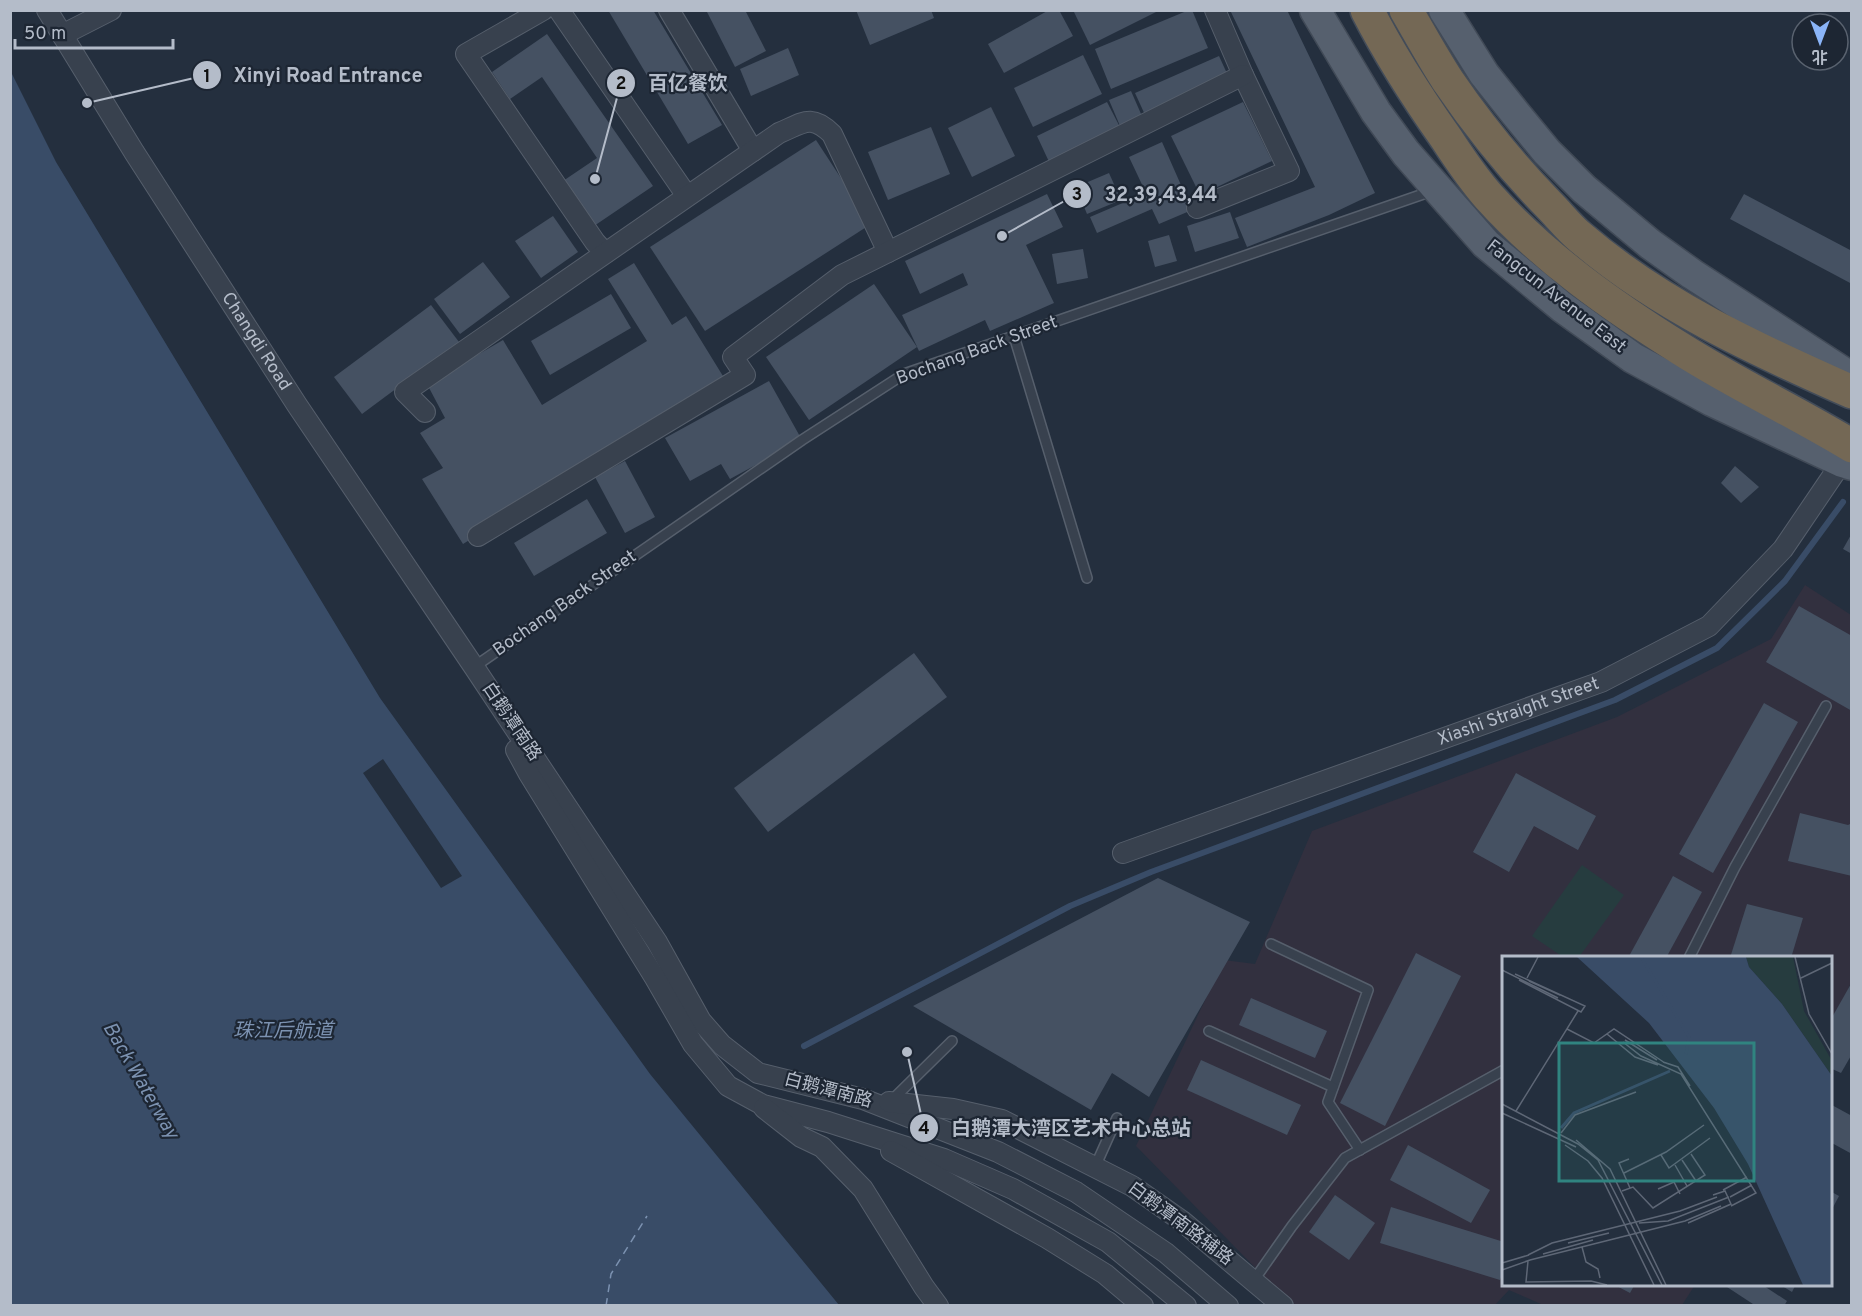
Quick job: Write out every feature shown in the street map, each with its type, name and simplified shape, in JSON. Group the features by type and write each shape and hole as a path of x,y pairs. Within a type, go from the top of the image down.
{"highway":[{"name":"Fangcun Avenue East","path":"1367,10 1428,114 1489,196 1528,235 1568,271 1620,309 1683,350 1809,420 1848,458"},
{"path":"1406,10 1448,81 1515,170 1579,236 1622,269 1721,330 1851,392"}],"main road":[{"name":"Fangcun Avenue East","path":"1315,10 1376,112 1406,153 1463,219 1495,251 1562,307 1633,358 1712,401 1848,458"},
{"path":"1444,10 1484,74 1508,105 1547,152 1584,189 1650,244 1692,274 1851,378"}],"street":[{"name":"Changdi Road","path":"47,10 134,152 297,405 474,667"},
{"path":"62,35 111,10"},
{"path":"543,10 466,54 605,253"},
{"path":"559,10 687,196"},
{"path":"669,10 753,151"},
{"path":"1197,208 1289,171 1215,10"},
{"path":"478,536 745,375 733,357 842,275 1243,75"},
{"path":"425,412 405,392 779,133 807,121 822,124 832,134 888,252"},
{"name":"Xiashi Straight Street","path":"1123,853 1601,682 1709,626 1783,549 1848,458"},
{"name":"白鹅潭南路","path":"474,667 657,942 701,1021 722,1045 758,1073 863,1099 998,1152 1076,1192 1166,1253 1228,1305"},
{"name":"白鹅潭南路","path":"474,667 529,774 693,1044 728,1086 763,1105 944,1159 1013,1189 1107,1242 1186,1305"},
{"name":"白鹅潭南路辅路","path":"863,1099 953,1109 1002,1120 1132,1186 1182,1221 1283,1305"},
{"path":"754,1100 801,1137 822,1147 863,1189 924,1287 938,1305"},
{"path":"854,1131 1047,1238 1105,1274 1143,1305"}],"lane":[{"name":"Bochang Back Street","path":"474,667 802,440 904,374 1437,189"},
{"path":"1014,336 1086,578"},
{"path":"1690,956 1736,867 1826,706"},
{"path":"1271,944 1368,990 1328,1102 1360,1150"},
{"path":"1209,1031 1333,1087"},
{"path":"891,1102 952,1041"},
{"path":"1254,1280 1292,1226 1345,1158 1502,1071"},
{"path":"1095,1167 1117,1118"}],"shaded area":[{"path":"1805,585 1851,615 1851,982 1832,1032 1832,956 1502,956 1502,1286 1694,1286 1682,1305 1543,1305 1509,1290 1495,1305 1296,1305 1283,1296 1136,1146 1224,960 1255,964 1312,831 1617,717 1771,639"}],"green space":[{"path":"1582,865 1624,895 1580,956 1562,956 1532,936"}],"water":[{"name":"珠江后航道","path":"10,70 56,162 380,698 650,1074 839,1305 11,1305"}],"pier":[{"path":"383,759 462,876 441,888 363,773"}],"building":[{"path":"608,10 653,10 722,125 688,144"},
{"path":"706,10 745,10 766,51 735,67"},
{"path":"856,10 931,10 934,18 870,45"},
{"path":"1049,10 1059,10 1073,36 1004,73 988,44"},
{"path":"1073,10 1160,10 1090,45"},
{"path":"1192,10 1208,48 1111,89 1095,49"},
{"path":"1230,10 1287,10 1375,193 1329,215 1247,247 1235,218 1315,187"},
{"path":"547,34 653,186 594,226 563,181 597,158 542,77 510,99 492,72"},
{"path":"788,48 799,75 751,96 740,69"},
{"path":"1083,55 1102,94 1033,127 1014,88"},
{"path":"1219,56 1230,80 1146,117 1135,93"},
{"path":"1131,91 1145,123 1123,133 1109,100"},
{"path":"1107,102 1122,131 1051,166 1037,136"},
{"path":"1243,102 1272,161 1200,195 1171,136"},
{"path":"991,107 1015,156 972,177 948,128"},
{"path":"931,127 950,174 888,200 868,152"},
{"path":"816,140 871,224 705,331 650,247"},
{"path":"1162,142 1192,210 1159,224 1152,209 1097,233 1090,217 1146,193 1129,157"},
{"path":"1109,173 1121,200 1087,214 1076,187"},
{"path":"1047,194 1063,227 1026,245 1054,303 990,331 985,320 919,351 902,315 968,285 963,273 920,294 905,261"},
{"path":"1744,194 1852,251 1852,284 1730,219"},
{"path":"1230,212 1239,238 1195,252 1187,226"},
{"path":"553,216 578,252 541,278 515,241"},
{"path":"1169,235 1177,261 1155,267 1148,241"},
{"path":"1083,249 1088,278 1057,284 1052,254"},
{"path":"483,262 510,297 460,334 434,299"},
{"path":"634,263 672,325 686,316 726,381 463,544 422,479 443,468 420,433 445,418 427,384 503,340 542,405 647,341 608,279"},
{"path":"874,284 917,347 809,420 766,357"},
{"path":"611,294 631,328 550,375 531,341"},
{"path":"431,305 459,342 362,414 334,377"},
{"path":"769,381 802,440 730,479 721,464 690,481 665,438"},
{"path":"625,461 655,517 625,533 595,477"},
{"path":"1735,466 1759,487 1741,503 1721,483"},
{"path":"587,499 607,533 534,576 514,543"},
{"path":"1852,533 1852,554 1843,549"},
{"path":"1799,606 1852,636 1852,711 1766,662"},
{"path":"914,653 947,697 768,832 734,788"},
{"path":"1764,703 1798,722 1713,873 1679,854"},
{"path":"1516,773 1596,816 1578,850 1534,826 1509,872 1473,852"},
{"path":"1800,813 1848,825 1852,823 1852,876 1788,861"},
{"path":"1673,876 1702,892 1667,956 1629,956"},
{"path":"1158,878 1250,922 1149,1097 1112,1073 1091,1110 913,1006"},
{"path":"1747,904 1803,918 1792,956 1731,956"},
{"path":"1416,953 1461,976 1385,1126 1340,1103"},
{"path":"1852,982 1852,1054 1841,1073 1832,1069 1832,1017"},
{"path":"1251,998 1327,1031 1315,1058 1239,1025"},
{"path":"1201,1060 1301,1105 1287,1135 1187,1090"},
{"path":"1832,1105 1852,1116 1852,1154 1832,1143"},
{"path":"1408,1145 1490,1190 1471,1223 1390,1180"},
{"path":"1832,1192 1839,1196 1832,1209"},
{"path":"1335,1195 1375,1223 1349,1260 1309,1232"},
{"path":"1391,1207 1502,1241 1502,1274 1500,1280 1380,1243"},
{"path":"1617,1286 1634,1286 1630,1293"},
{"path":"1764,1286 1787,1301 1784,1306 1756,1306 1727,1287"},
{"path":"1782,1286 1795,1286 1792,1292"}],"waterway":[{"path":"804,1046 1070,906 1151,872 1615,700 1717,648 1785,581 1843,502"}],"ferry route":[{"path":"606,1306 611,1274 647,1216"}],"place":[{"name":"Xinyi Road Entrance","path":"87,103"},
{"name":"百亿餐饮","path":"595,179"},
{"name":"32,39,43,44","path":"1002,236"},
{"name":"白鹅潭大湾区艺术中心总站","path":"907,1052"}],"water label":[{"name":"Back Waterway","path":"140,1081"}]}
